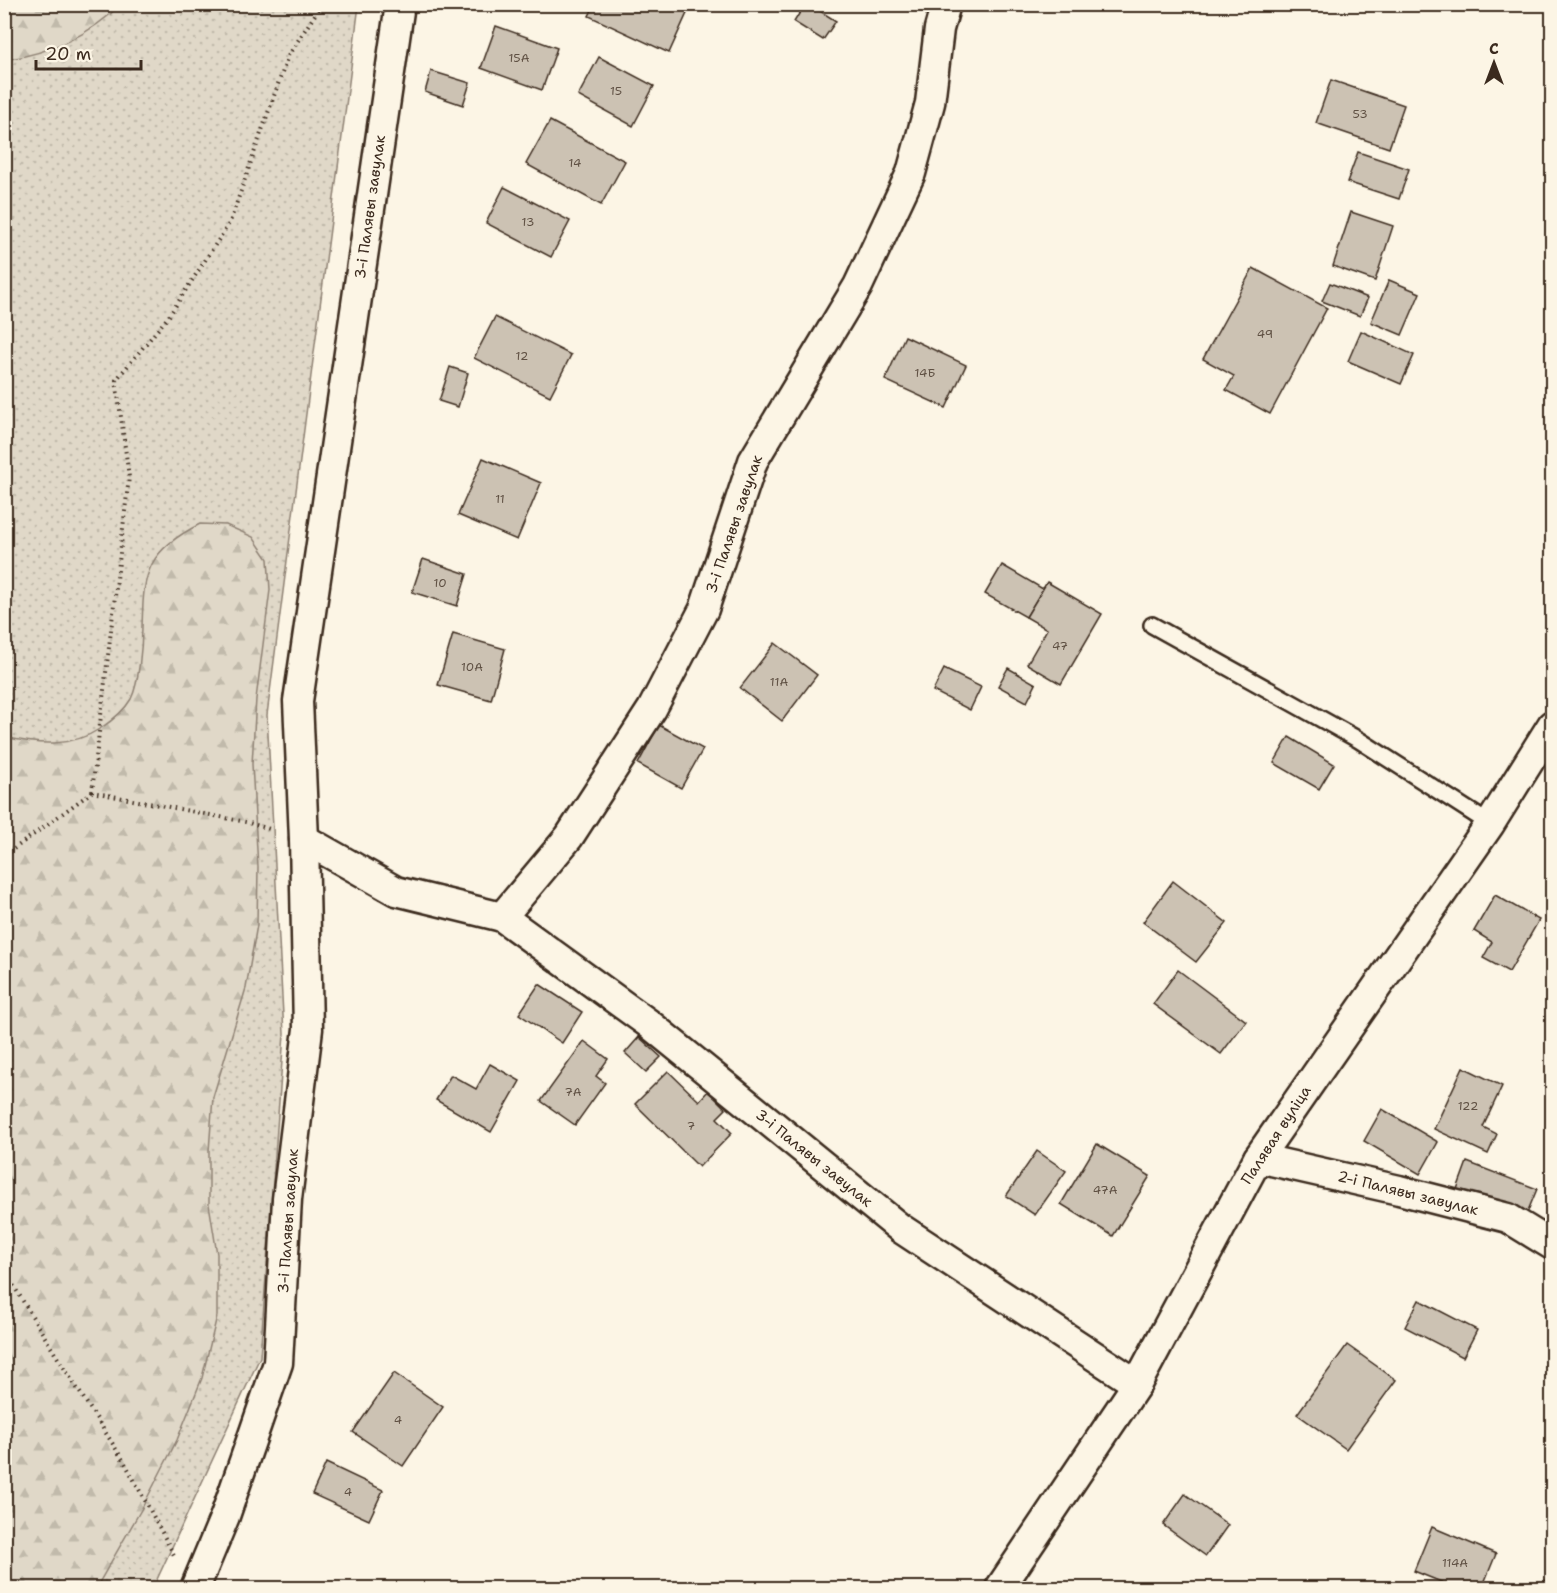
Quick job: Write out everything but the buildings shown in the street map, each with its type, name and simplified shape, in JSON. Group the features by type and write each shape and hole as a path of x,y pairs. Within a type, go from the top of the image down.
{"street":[{"name":"3-і Палявы завулак","path":"195,1588 225,1516 278,1363 287,1199 308,1029 298,701 400,4"},
{"name":"3-і Палявы завулак","path":"502,917 569,837 652,709 704,609 753,461 858,285 911,173 930,103 939,29 946,4"},
{"name":"Палявая вуліца","path":"1000,1588 1137,1384 1258,1158 1490,824 1552,724"},
{"name":"3-і Палявы завулак","path":"304,839 396,891 502,917 648,1023 900,1228 1137,1384"},
{"name":"2-і Палявы завулак","path":"1258,1158 1508,1218 1552,1245"}],"lane":[{"path":"1152,625 1359,740 1490,824"}],"path":[{"path":"92,792 129,477 116,380 169,316 230,222 288,56 322,4"},
{"path":"4,856 92,792 246,822 304,839"},
{"path":"4,1270 125,1463 177,1560"}],"green space":[{"path":"4,5 120,5 95,26 67,42 37,53 5,60"},
{"path":"5,5 359,5 267,715 284,1034 260,1357 153,1588 5,1588"},
{"path":"200,524 226,525 253,537 268,559 270,590 256,699 252,764 258,867 257,925 246,988 213,1097 209,1151 209,1204 217,1254 217,1316 202,1378 177,1440 142,1508 96,1588 5,1588 5,737 42,743 66,742 90,734 122,711 131,699 138,674 146,579 152,564 167,545"}]}
